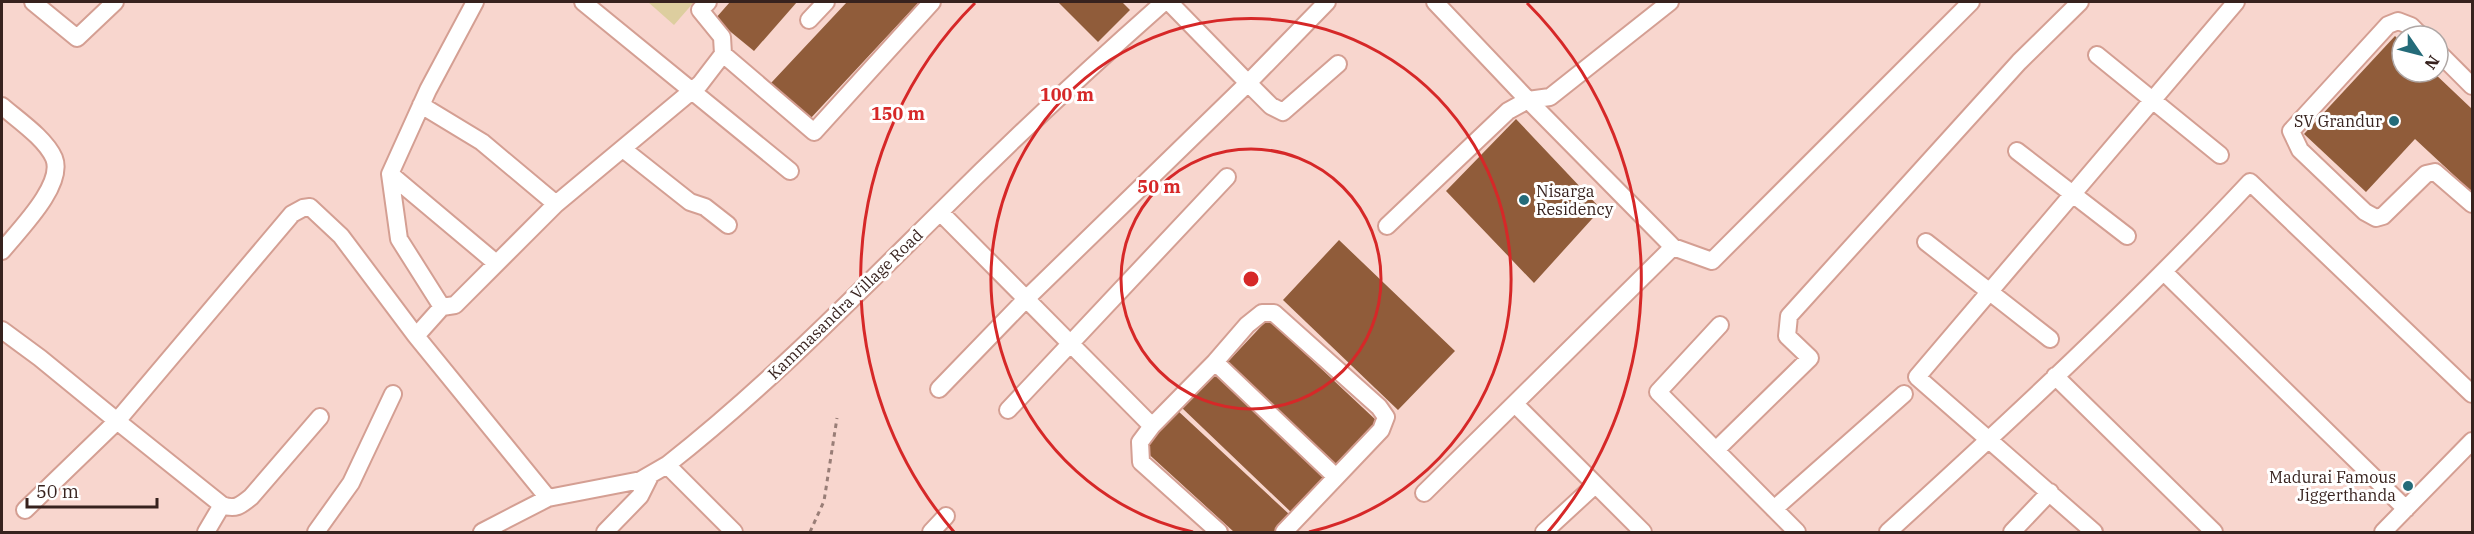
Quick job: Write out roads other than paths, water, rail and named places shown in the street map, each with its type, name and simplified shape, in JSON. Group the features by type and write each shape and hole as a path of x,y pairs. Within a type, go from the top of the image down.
{"street":[{"path":"33,2 77,38 115,2"},
{"path":"442,307 399,239 390,174 421,105 475,2"},
{"path":"583,2 790,171"},
{"path":"416,336 442,307 455,305 556,204 693,91 723,54 722,37 700,10 708,2"},
{"path":"809,20 826,2"},
{"path":"723,54 814,132 932,2"},
{"name":"Kammasandra Village Road","path":"482,532 548,498 650,476 667,465 825,328 940,212 1103,55 1164,2"},
{"path":"1169,2 1271,106 1283,112 1338,64"},
{"path":"939,389 1027,298 1248,83 1327,2"},
{"path":"1434,2 1673,247 1712,261 1971,2"},
{"path":"1387,226 1508,111 1528,100 1550,97 1670,2"},
{"path":"1716,450 1810,358 1787,336 1789,316 2019,62 2080,2"},
{"path":"2094,532 1917,377 2074,196 2236,2"},
{"path":"2390,24 2398,21 2406,24"},
{"path":"2390,24 2291,131 2300,150 2365,212 2376,218 2384,216 2426,174 2434,172 2472,204"},
{"path":"2097,55 2220,155"},
{"path":"2450,64 2472,86"},
{"path":"421,105 482,142 556,204"},
{"path":"2,106 44,145 56,164 55,180 48,193 2,251"},
{"path":"623,149 690,202 705,207 728,225"},
{"path":"2017,151 2127,236"},
{"path":"390,174 496,263"},
{"path":"1008,410 1227,177"},
{"path":"1888,532 2165,273 2250,182 2472,394"},
{"path":"25,510 117,421 292,214 310,207 320,213 342,236 416,336 548,498"},
{"path":"940,212 1152,426"},
{"path":"1926,242 2050,339"},
{"path":"1424,494 1673,247"},
{"path":"2165,273 2406,509"},
{"path":"1219,532 1141,462 1140,442 1152,426 1215,362 1247,325 1262,314 1274,313 1379,408 1386,417 1381,430 1284,532"},
{"path":"1720,325 1658,392 1797,532"},
{"path":"2,330 222,505 232,509 239,507 251,497 320,417"},
{"path":"1215,362 1336,477"},
{"path":"2055,376 2214,532"},
{"path":"316,532 351,483 393,394"},
{"path":"1774,509 1904,394"},
{"path":"1515,404 1643,532"},
{"path":"2383,532 2472,441"},
{"path":"667,465 734,532"},
{"path":"605,532 640,496 650,476"},
{"path":"1544,532 1595,485"},
{"path":"2012,532 2050,492"},
{"path":"206,532 222,505"},
{"path":"931,532 946,516"}],"place":[{"name":"SV Grandur","path":"2394,121"},
{"name":"Nisarga Residency","path":"1524,200"},
{"name":"Madurai Famous Jiggerthanda","path":"2408,486"}]}
